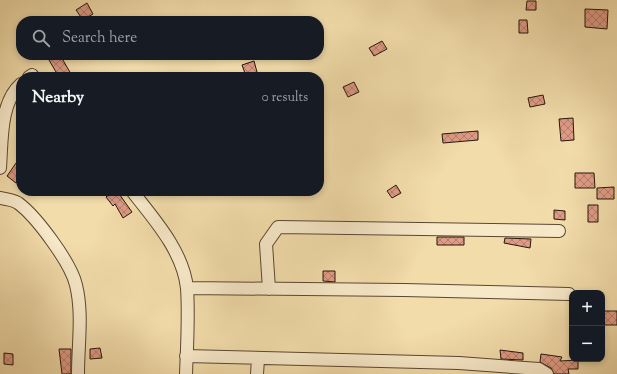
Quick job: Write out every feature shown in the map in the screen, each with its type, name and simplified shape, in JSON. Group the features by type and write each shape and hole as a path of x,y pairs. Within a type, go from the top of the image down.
{"street":[{"path":"0,168 5,107 9,98 16,90"},
{"path":"136,196 158,223 181,266 187,288 186,374"},
{"path":"0,198 16,202 25,209 48,235 73,274 78,301 78,374"},
{"path":"269,288 266,244 278,227 559,231"},
{"path":"187,288 404,290 569,294"},
{"path":"186,356 459,363 539,369 547,374"},
{"path":"257,374 258,359"}],"building":[{"path":"527,1 536,1 536,10 526,10"},
{"path":"87,3 93,14 90,16 80,16 76,10"},
{"path":"585,9 608,10 607,29 585,27"},
{"path":"519,20 527,20 528,33 519,33"},
{"path":"382,41 387,49 374,56 369,48"},
{"path":"49,60 63,60 70,72 56,72"},
{"path":"254,61 257,72 245,72 242,65"},
{"path":"354,82 359,92 348,97 343,87"},
{"path":"543,95 545,104 530,107 528,98"},
{"path":"573,118 574,140 561,141 559,119"},
{"path":"478,131 478,140 443,143 442,134"},
{"path":"16,163 16,183 7,176"},
{"path":"575,173 594,173 595,188 575,188"},
{"path":"396,185 401,193 392,198 387,191"},
{"path":"614,187 614,199 597,199 597,188"},
{"path":"121,196 132,212 123,218 115,204 113,206 106,197"},
{"path":"588,205 598,205 598,222 588,222"},
{"path":"554,210 565,211 565,220 554,219"},
{"path":"437,237 464,237 464,245 437,245"},
{"path":"505,238 531,239 530,248 504,243"},
{"path":"323,271 335,271 335,282 323,281"},
{"path":"605,311 617,311 617,325 605,325"},
{"path":"100,348 102,358 90,359 90,349"},
{"path":"59,349 71,349 71,374 62,374"},
{"path":"500,350 523,353 523,360 501,359"},
{"path":"4,353 13,354 13,365 4,364"},
{"path":"541,354 562,357 560,361 578,362 578,369 568,369 569,374 554,374 551,368 540,362"}]}
